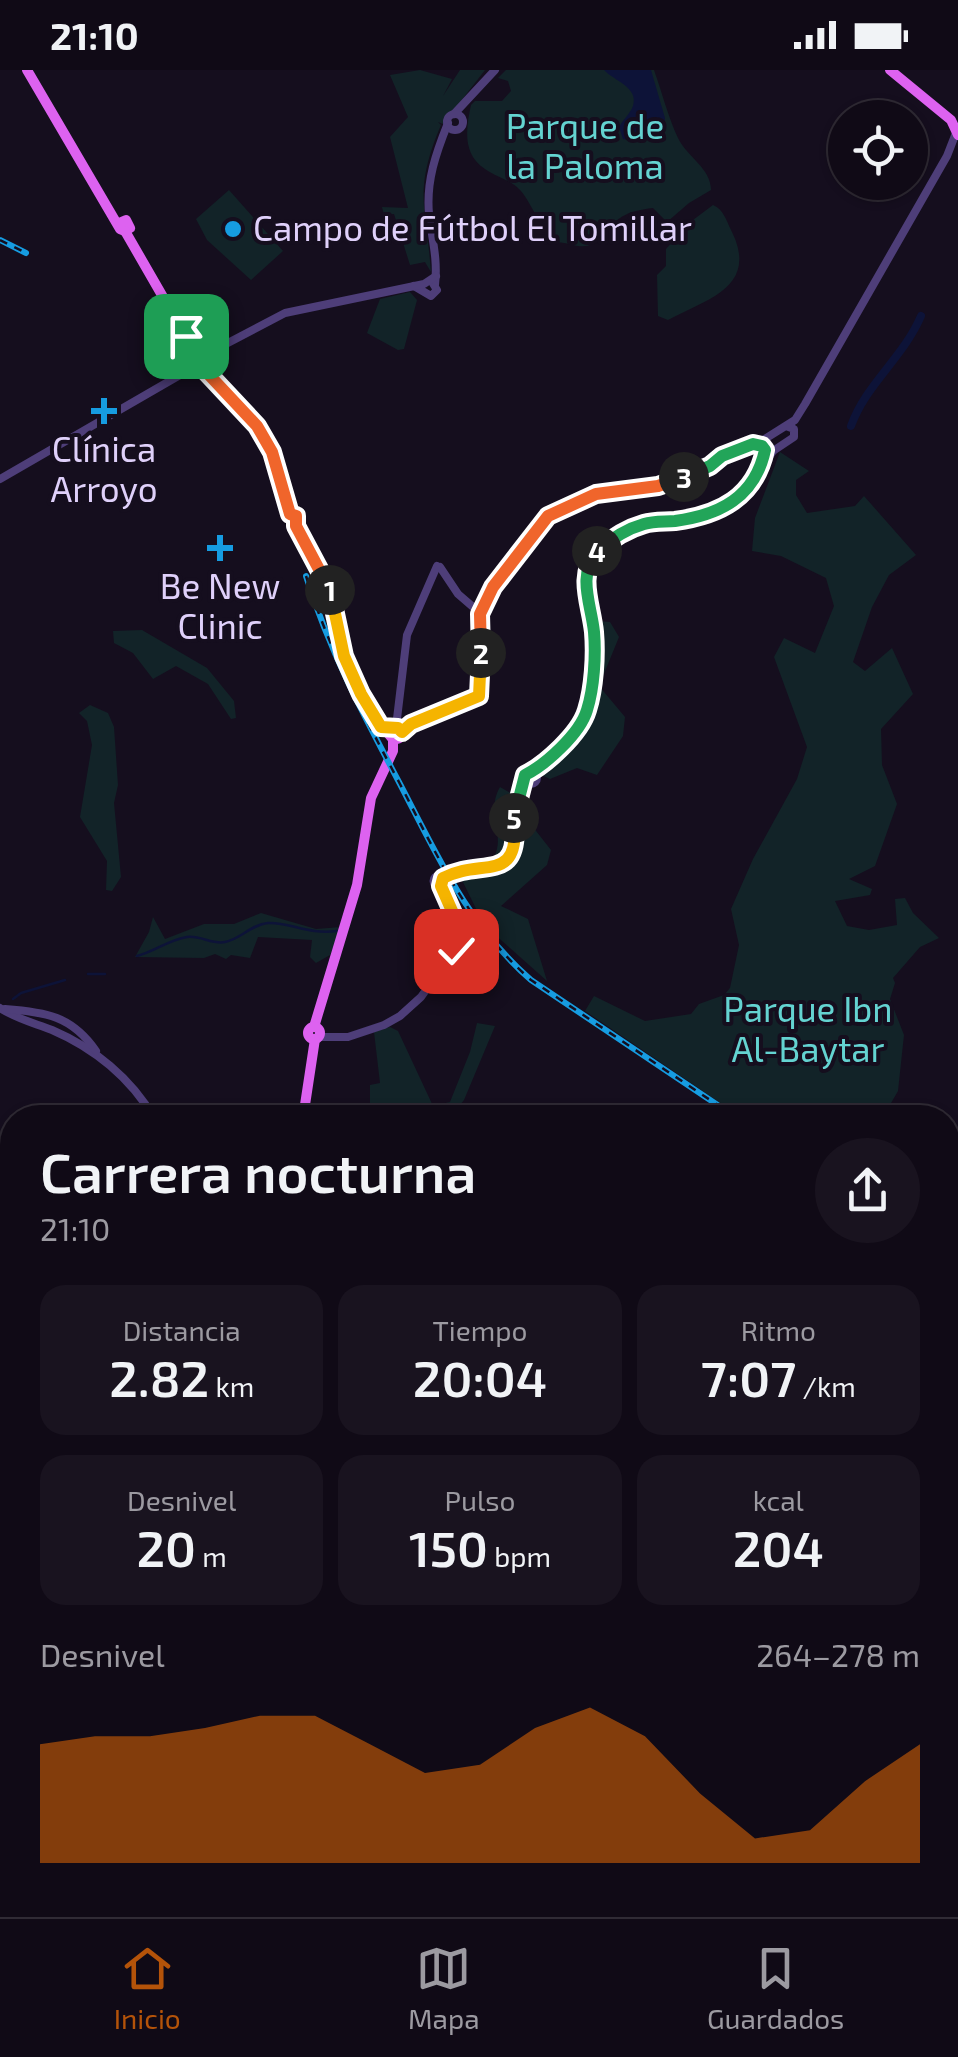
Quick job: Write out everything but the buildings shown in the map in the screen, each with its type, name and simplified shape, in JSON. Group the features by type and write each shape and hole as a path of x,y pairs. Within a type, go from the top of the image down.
{"main road":[{"path":"27,70 201,360 266,440 292,519 329,588 344,656 361,694 394,735 371,798 357,885 317,1034 305,1105"},
{"path":"894,70 957,126"}],"street":[{"path":"0,479 285,313 427,284 437,254 428,204 433,162 454,114 495,70"},
{"path":"448,123 456,129 466,103"},
{"path":"454,114 462,120"},
{"path":"763,446 791,428 806,404 947,156 957,126"},
{"path":"394,735 479,696 480,614 493,587 548,516 596,494 669,483 792,438 791,428 949,156 958,147"},
{"path":"317,1034 359,1035 395,1020 421,997 458,946 456,920 442,882 464,869 497,866 512,856 516,845 513,811 526,773 534,772 577,728 587,711 594,641 584,577 594,554 629,529 648,522 701,516 728,507 742,496 761,469 763,446"},
{"path":"394,735 407,635 439,566 458,594 480,614"},
{"path":"0,1008 46,1014 83,1033 145,1105"},
{"path":"0,1008 78,1040 83,1033"},
{"path":"42,1025 46,1014"},
{"path":"42,1025 102,1059"}],"green space":[{"path":"420,70 452,79 443,96 460,70 485,70 443,124 438,122 441,125 424,183 431,272 425,262 410,265 394,214 384,215 382,207 408,208 390,137 408,117 390,75"},
{"name":"Parque de la Paloma","path":"506,70 654,70 678,138 707,175 711,190 667,222 653,208 644,209 620,218 593,244 552,243 523,193 478,163 469,148 471,105 475,101 502,101 511,91 508,81 498,78"},
{"name":"Campo de Fútbol El Tomillar","path":"229,190 283,251 251,280 207,240 196,219"},
{"path":"713,205 724,216 738,249 739,265 734,278 713,297 668,320 658,316 657,275 666,266 666,249"},
{"path":"410,292 417,300 404,349 398,350 367,333 380,299"},
{"name":"Parque Ibn Al-Baytar","path":"780,452 809,471 796,480 796,495 807,513 855,506 864,496 916,555 889,575 872,607 853,662 865,671 892,648 913,694 881,729 882,765 897,804 875,866 849,879 872,889 870,895 835,901 847,926 869,930 897,925 895,899 905,898 913,913 939,938 920,947 893,978 890,999 904,1035 898,1091 890,1105 723,1105 585,1011 594,996 645,1021 691,1014 699,1004 724,995 730,988 739,945 731,909 753,859 797,779 807,747 774,657 784,638 815,653 834,606 826,578 781,556 752,551 755,518"},
{"path":"598,621 610,622 619,637 599,686 625,717 623,736 597,775 577,768 550,779 539,774 584,721 594,678"},
{"path":"142,630 207,668 234,701 236,718 231,719 208,684 176,666 153,679 133,653 114,643 113,631"},
{"path":"90,705 108,713 114,727 118,785 114,803 121,877 112,891 106,890 107,861 80,817 92,745 87,721 79,713"},
{"path":"500,787 516,796 512,846 500,863 474,868 471,863 494,857 497,849 494,806"},
{"path":"518,808 551,850 547,865 501,906 528,919 547,981 484,925 460,876 498,868 513,856"},
{"path":"261,913 316,929 341,927 330,955 316,963 310,957 312,940 258,937 250,958 231,955 226,959 215,954 204,958 135,957 153,917 165,939 204,924 234,924"},
{"path":"477,1023 495,1026 464,1100 460,1105 437,1105 450,1102"},
{"path":"390,1027 398,1031 433,1105 370,1105 370,1085 380,1083 374,1032"}],"shaded area":[{"path":"604,70 651,70 664,126 650,129 637,141 623,139 619,127 634,99 624,85"}],"waterway":[{"path":"851,426 921,316"},
{"path":"137,956 187,937 225,942 268,923 337,931"},
{"path":"88,974 105,974"},
{"path":"13,999 65,980"}],"railway":[{"path":"0,240 26,253"},
{"path":"306,576 336,656 373,733 442,864 489,936 531,980 718,1105"}],"place":[{"name":"Campo de Fútbol El Tomillar","path":"233,229"},
{"name":"Clínica Arroyo","path":"104,411"},
{"name":"Be New Clinic","path":"220,548"}],"route":[{"path":"186,336 197,362 266,440 290,514 296,516 295,524 329,588 350,672 381,727 402,732 411,724 479,696 480,614 493,587 548,516 596,494 669,483 753,444 765,450 761,469 742,496 728,507 701,516 648,522 629,529 594,554 584,577 594,641 587,711 577,728 536,772 525,775 513,811 516,845 512,856 497,866 456,871 443,878 441,886 456,920 456,951"}]}
